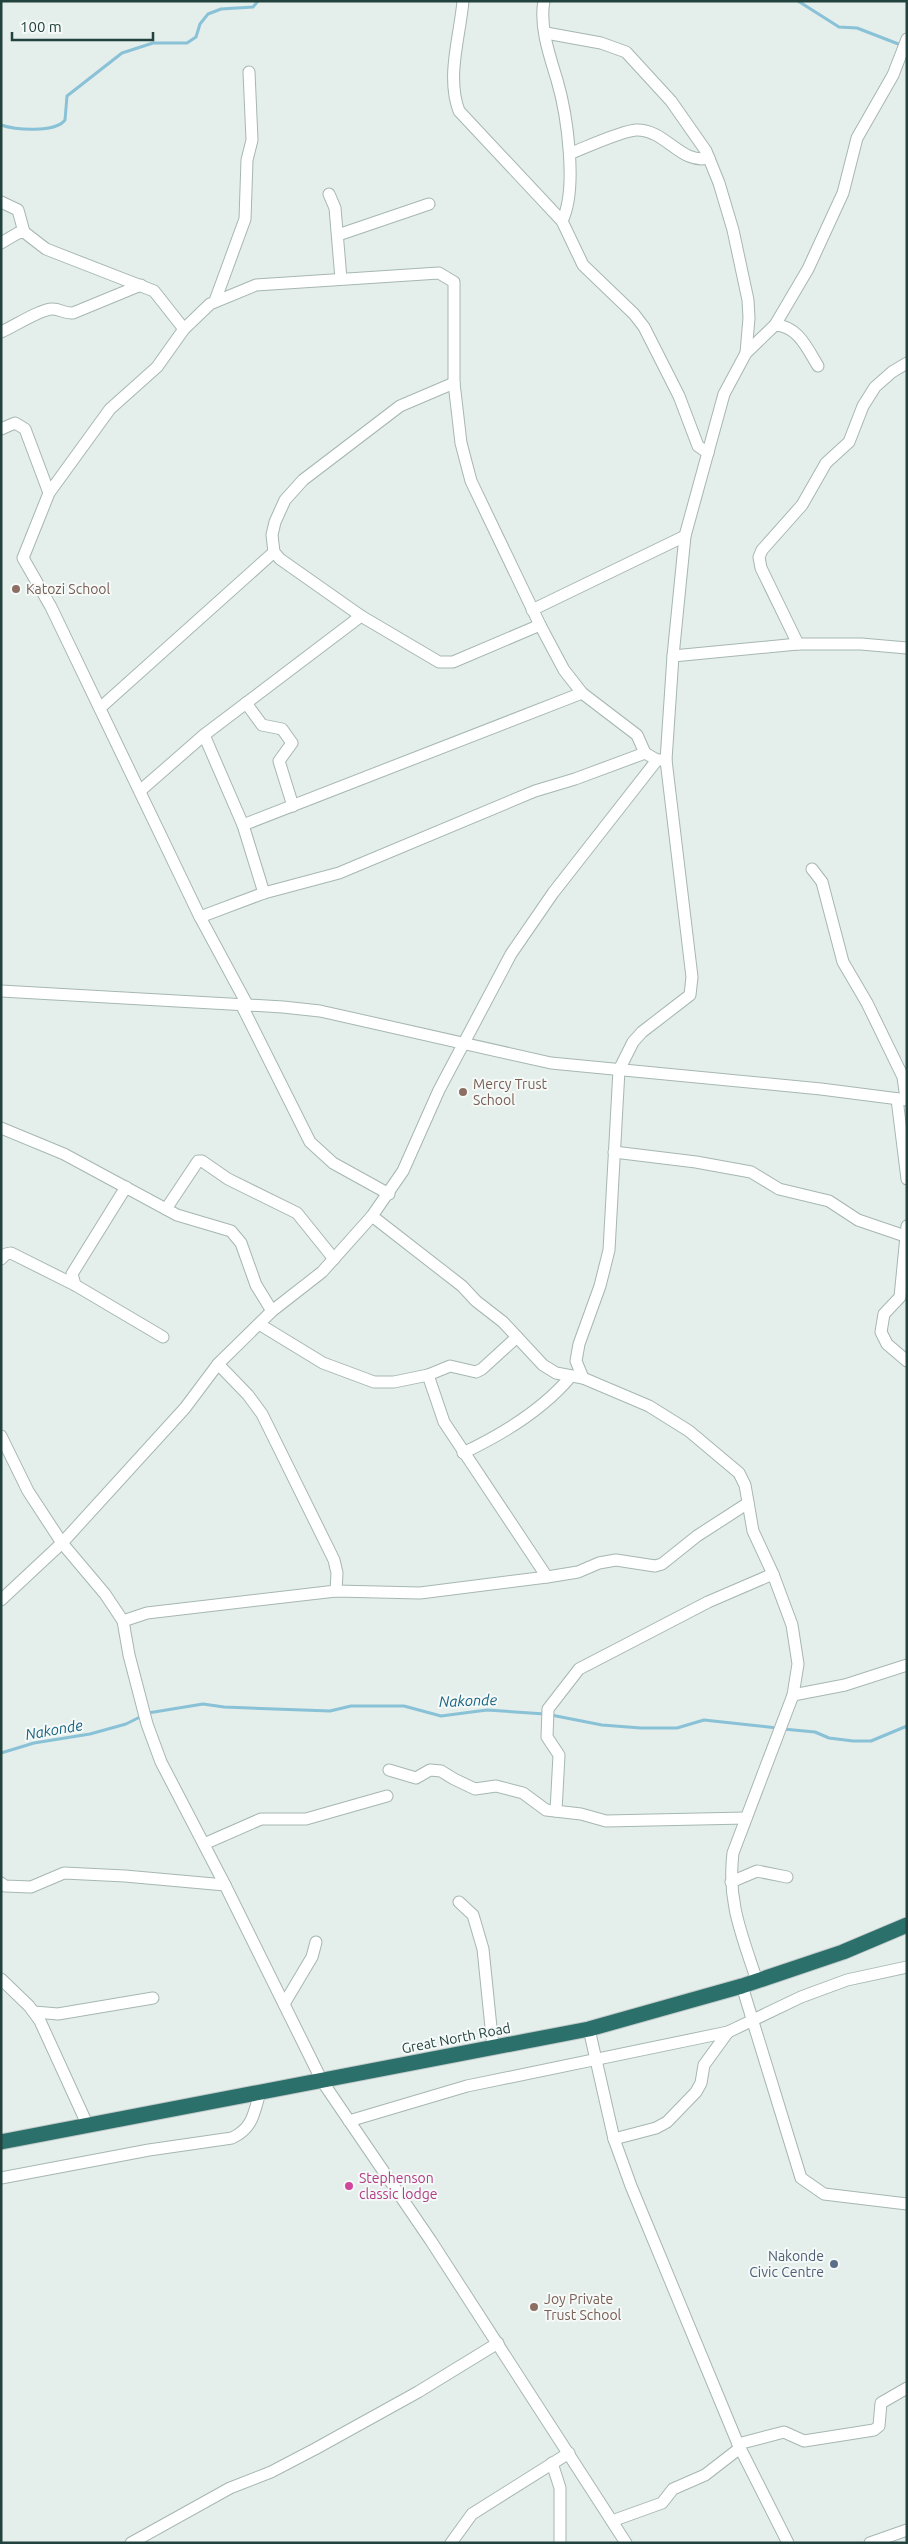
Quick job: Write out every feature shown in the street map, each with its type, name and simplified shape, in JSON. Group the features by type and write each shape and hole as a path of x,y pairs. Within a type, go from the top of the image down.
{"highway":[{"name":"Great North Road","path":"1,2142 589,2029 742,1986 843,1952 907,1925"}],"street":[{"path":"463,1 454,73 455,96 459,111 464,119 562,221 583,265 634,314 644,327 679,396 698,446 708,453"},
{"path":"544,1 547,52 559,88 571,153 566,210 562,221"},
{"path":"546,33 601,43 626,52 671,101 692,129 709,158 733,230 748,300 749,318 746,353"},
{"path":"577,1377 576,1361 579,1344 600,1286 609,1250 619,1070 633,1042 642,1032 680,1004 691,989 690,958 661,760 685,536 724,394 746,353 775,325 808,269 843,193 857,138 893,75 904,45"},
{"path":"215,301 245,219 247,160 252,140 250,114 252,95 249,72"},
{"path":"571,153 636,130 664,139 696,160 709,158"},
{"path":"329,194 335,208 341,279"},
{"path":"1,202 18,210 24,232 46,249 140,285 159,295 184,329"},
{"path":"338,235 430,204"},
{"path":"1,243 18,233 24,232"},
{"path":"389,1194 334,1163 310,1142 52,607 24,562 23,554 49,493 110,409 157,367 184,329 215,301 256,285 439,273 449,277 454,282 455,288 454,383 461,443 471,481 532,610 564,670 582,693 637,735 645,753 661,760"},
{"path":"1,332 46,311 55,309 64,313 73,313 140,285"},
{"path":"775,325 787,326 794,331 818,366"},
{"path":"798,644 761,568 759,557 762,550 802,505 826,463 849,442 863,406 875,387 892,372 907,363"},
{"path":"454,383 400,406 303,480 285,500 275,522 272,535 274,552 280,559 361,616 383,627 428,657 447,664 540,625"},
{"path":"1,429 15,424 25,429 49,493"},
{"path":"532,610 685,536"},
{"path":"100,708 274,552"},
{"path":"141,790 204,735 361,616"},
{"path":"673,656 798,644 860,644 907,648"},
{"path":"243,825 582,693"},
{"path":"246,703 262,726 282,729 292,743 279,761 293,806"},
{"path":"204,735 243,825 264,893"},
{"path":"200,917 264,893 339,873 526,794 575,780 645,753"},
{"path":"1,1600 62,1543 185,1408 218,1364 272,1311 322,1272 372,1216 389,1194 403,1171 439,1090 511,954 553,893 661,760"},
{"path":"812,868 822,882 843,962 867,1003 906,1084 903,1099 907,1179"},
{"path":"1,991 245,1006 266,1005 320,1011 551,1063 821,1089 903,1099"},
{"path":"1,1128 64,1154 188,1220 227,1228 241,1243 260,1292 272,1311"},
{"path":"614,1152 696,1162 751,1172 780,1189 829,1201 858,1220 906,1231 906,1256 900,1297 884,1314 881,1332 888,1344 907,1361"},
{"path":"166,1209 198,1161 202,1161 228,1179 297,1213 334,1259"},
{"path":"75,1285 72,1274 126,1187"},
{"path":"372,1216 462,1286 476,1301 503,1322 543,1365 556,1373 577,1377 649,1406 697,1437 739,1473 746,1484 753,1531 773,1574 792,1625 798,1664 793,1695 782,1728 733,1853 732,1897 757,1980"},
{"path":"1,1259 6,1254 11,1253 75,1285 163,1337"},
{"path":"259,1324 323,1363 374,1382 394,1382 428,1375 450,1366 476,1372 516,1338"},
{"path":"218,1364 248,1395 262,1414 334,1560 337,1573 336,1591"},
{"path":"428,1375 441,1416 463,1453 547,1577"},
{"path":"463,1453 500,1435 577,1377"},
{"path":"1,1436 28,1491 62,1543 105,1594 124,1621 129,1655 147,1724 161,1762 225,1885 322,2080 498,2344 626,2543"},
{"path":"124,1621 147,1613 336,1591 420,1593 578,1572 599,1563 616,1560 659,1565 697,1536 748,1503"},
{"path":"556,1811 559,1755 547,1737 548,1709 579,1669 708,1602 773,1574"},
{"path":"793,1695 846,1685 907,1665"},
{"path":"389,1770 416,1778 430,1770 441,1771 454,1780 475,1789 496,1786 523,1793 542,1809 606,1820 746,1818"},
{"path":"204,1844 261,1819 306,1819 387,1796"},
{"path":"731,1882 759,1871 787,1877"},
{"path":"1,1883 5,1886 31,1887 64,1874 125,1876 225,1885"},
{"path":"459,1902 473,1916 483,1949 494,2047"},
{"path":"284,2004 312,1957 316,1942"},
{"path":"349,2121 467,2086 728,2032 801,1997 848,1980 907,1966"},
{"path":"1,1979 34,2012 88,2126"},
{"path":"742,1986 801,2178 824,2194 907,2204"},
{"path":"34,2012 58,2014 153,1998"},
{"path":"589,2029 614,2139 657,2252 739,2446 788,2543"},
{"path":"614,2139 656,2128 666,2122 696,2092 701,2083 704,2065 728,2032"},
{"path":"1,2178 149,2150 232,2138 244,2133 250,2125 260,2092"},
{"path":"131,2543 230,2488 271,2472 296,2459 418,2392 498,2344"},
{"path":"612,2521 662,2503 673,2489 705,2475 739,2446 784,2432 804,2440 873,2430 879,2426 881,2403 907,2388"},
{"path":"450,2543 469,2517 568,2453"},
{"path":"552,2463 560,2488 560,2543"},
{"path":"870,2543 907,2530"}],"waterway":[{"path":"1,125 16,128 44,129 60,124 65,120 67,96 122,53 153,43 187,43 196,37 200,24 208,14 221,9 253,7 258,1"},
{"path":"798,1 839,27 857,28 901,45"},
{"name":"Nakonde","path":"1,1753 34,1743 90,1734 126,1724 148,1713 203,1704 224,1707 330,1711 351,1706 404,1706 441,1716 487,1710 545,1714"},
{"name":"Nakonde","path":"551,1715 602,1725 641,1728 677,1728 704,1720 777,1728"},
{"name":"Nakonde","path":"783,1729 815,1732 829,1738 871,1741 907,1726"}],"place":[{"name":"Katozi School","path":"16,589"},
{"name":"Mercy Trust School","path":"463,1092"},
{"name":"Stephenson classic lodge","path":"349,2186"},
{"name":"Nakonde Civic Centre","path":"834,2264"},
{"name":"Joy Private Trust School","path":"534,2307"}]}
